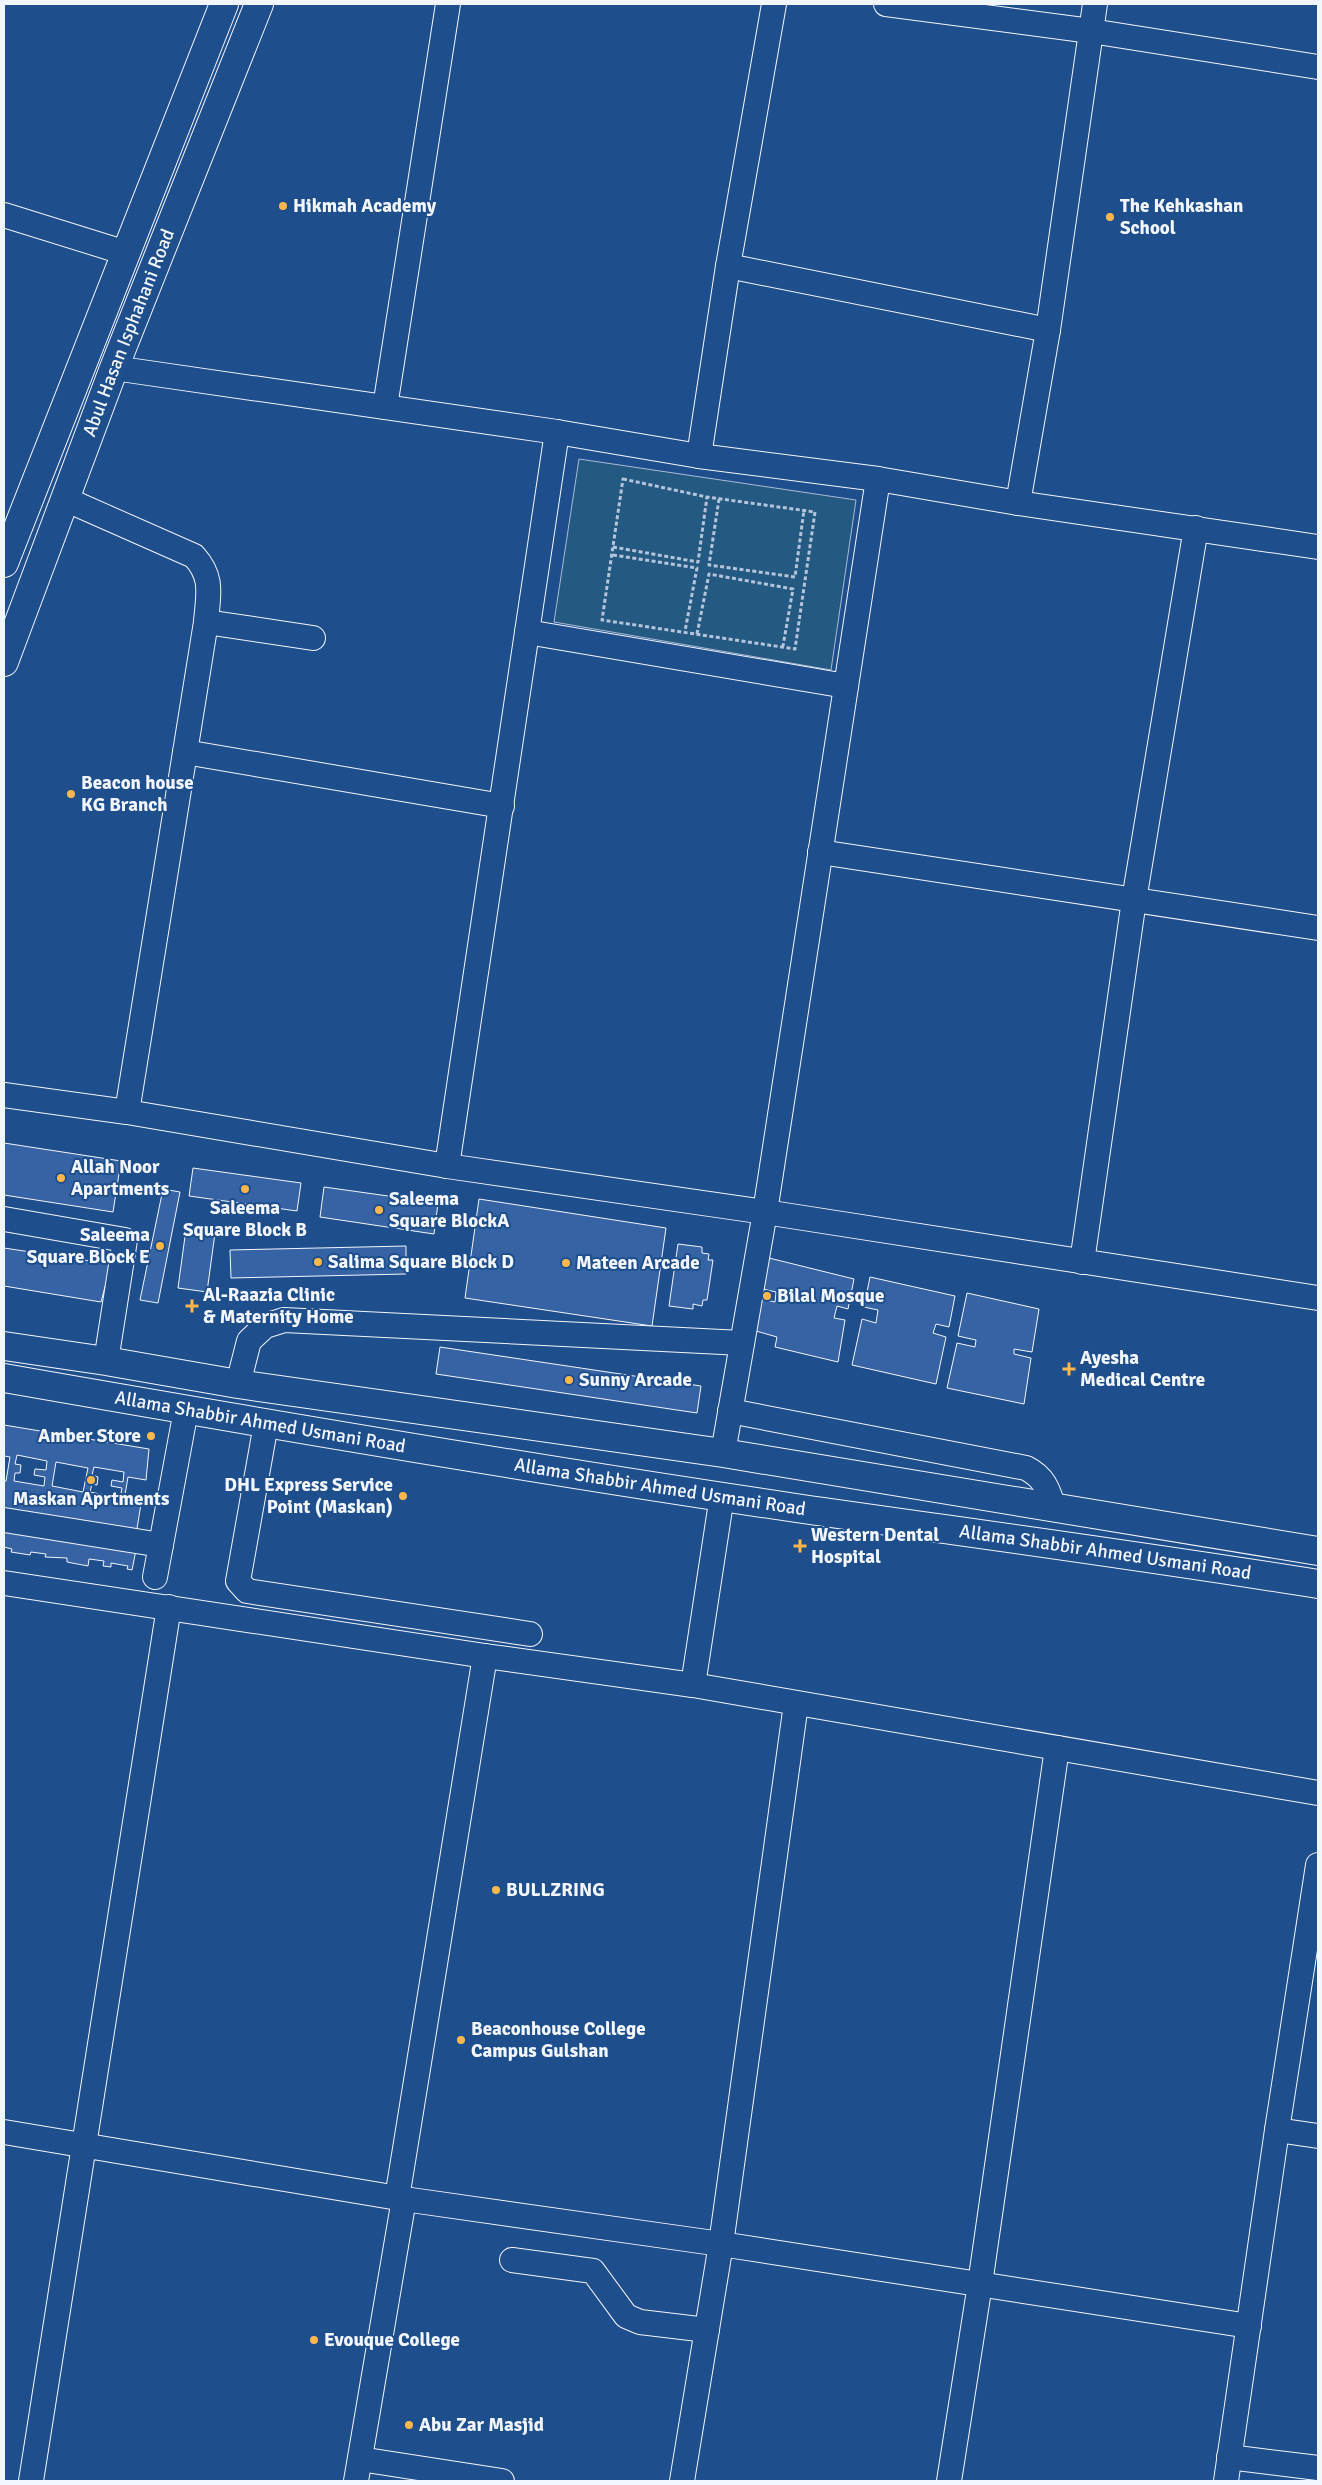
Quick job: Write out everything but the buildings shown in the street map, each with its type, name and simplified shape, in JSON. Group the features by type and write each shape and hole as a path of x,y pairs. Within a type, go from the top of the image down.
{"main road":[{"name":"Abul Hasan Isphahani Road","path":"4,563 224,4"},
{"name":"Abul Hasan Isphahani Road","path":"4,662 114,368 259,4"},
{"name":"Allama Shabbir Ahmed Usmani Road","path":"4,1346 106,1361 238,1384 723,1453 1318,1551"},
{"name":"Allama Shabbir Ahmed Usmani Road","path":"4,1378 266,1424 722,1496 1161,1559 1318,1584"}],"street":[{"path":"385,407 448,4"},
{"path":"699,456 728,266 774,4"},
{"path":"886,4 1091,31 1318,67"},
{"path":"1018,503 1048,330 1095,4"},
{"path":"4,215 126,253"},
{"path":"728,266 1048,330"},
{"path":"114,368 557,432 699,456 878,478 1018,503 1196,528 1318,548"},
{"path":"446,1166 502,806 557,432"},
{"path":"723,1453 765,1212 878,478"},
{"path":"66,499 194,556 204,567 209,580 206,622 128,1112"},
{"path":"1082,1262 1134,900 1196,528"},
{"path":"206,622 313,638"},
{"path":"527,632 846,686"},
{"path":"185,752 502,806"},
{"path":"820,852 1318,928"},
{"path":"4,1095 128,1112 446,1166 765,1212 1318,1298"},
{"path":"4,1219 125,1240 106,1361"},
{"path":"238,1384 250,1341 265,1326 284,1320 742,1343"},
{"path":"156,1577 186,1410"},
{"path":"730,1412 1026,1468 1037,1474 1046,1483 1054,1508"},
{"path":"266,1424 238,1581 248,1591 530,1634"},
{"path":"693,1685 722,1496"},
{"path":"4,1520 161,1545"},
{"path":"4,1583 485,1656 693,1685 1318,1793"},
{"path":"31,2481 169,1607"},
{"path":"485,1656 358,2470 502,2481"},
{"path":"682,2481 722,2244 796,1704"},
{"path":"949,2481 980,2284 1057,1748"},
{"path":"1226,2481 1318,1865"},
{"path":"1277,2130 1318,2136"},
{"path":"4,2132 401,2199 722,2244 1249,2326"},
{"path":"512,2260 593,2271 626,2316 640,2322 707,2330"},
{"path":"1229,2457 1318,2468"}],"path":[{"path":"623,479 719,499 815,512 795,649 602,620 623,479"},
{"path":"614,547 698,562 707,497"},
{"path":"719,499 709,565 796,577 804,510"},
{"path":"613,555 697,568 685,631"},
{"path":"697,634 709,574 793,589 782,647"}],"shaded area":[{"path":"579,459 856,500 831,670 554,622"}],"place":[{"name":"Hikmah Academy","path":"283,206"},
{"name":"The Kehkashan School","path":"1110,217"},
{"name":"Beacon house KG Branch","path":"71,794"},
{"name":"Allah Noor Apartments","path":"61,1178"},
{"name":"Saleema Square Block B","path":"245,1189"},
{"name":"Saleema Square BlockA","path":"379,1210"},
{"name":"Saleema Square Block E","path":"160,1246"},
{"name":"Salima Square Block D","path":"318,1262"},
{"name":"Mateen Arcade","path":"566,1263"},
{"name":"Bilal Mosque","path":"767,1296"},
{"name":"Al-Raazia Clinic & Maternity Home","path":"192,1306"},
{"name":"Ayesha Medical Centre","path":"1069,1369"},
{"name":"Sunny Arcade","path":"569,1380"},
{"name":"Amber Store","path":"151,1436"},
{"name":"Maskan Aprtments","path":"91,1480"},
{"name":"DHL Express Service Point (Maskan)","path":"403,1496"},
{"name":"Western Dental Hospital","path":"800,1546"},
{"name":"BULLZRING","path":"496,1890"},
{"name":"Beaconhouse College Campus Gulshan","path":"461,2040"},
{"name":"Evouque College","path":"314,2340"},
{"name":"Abu Zar Masjid","path":"409,2425"}]}
